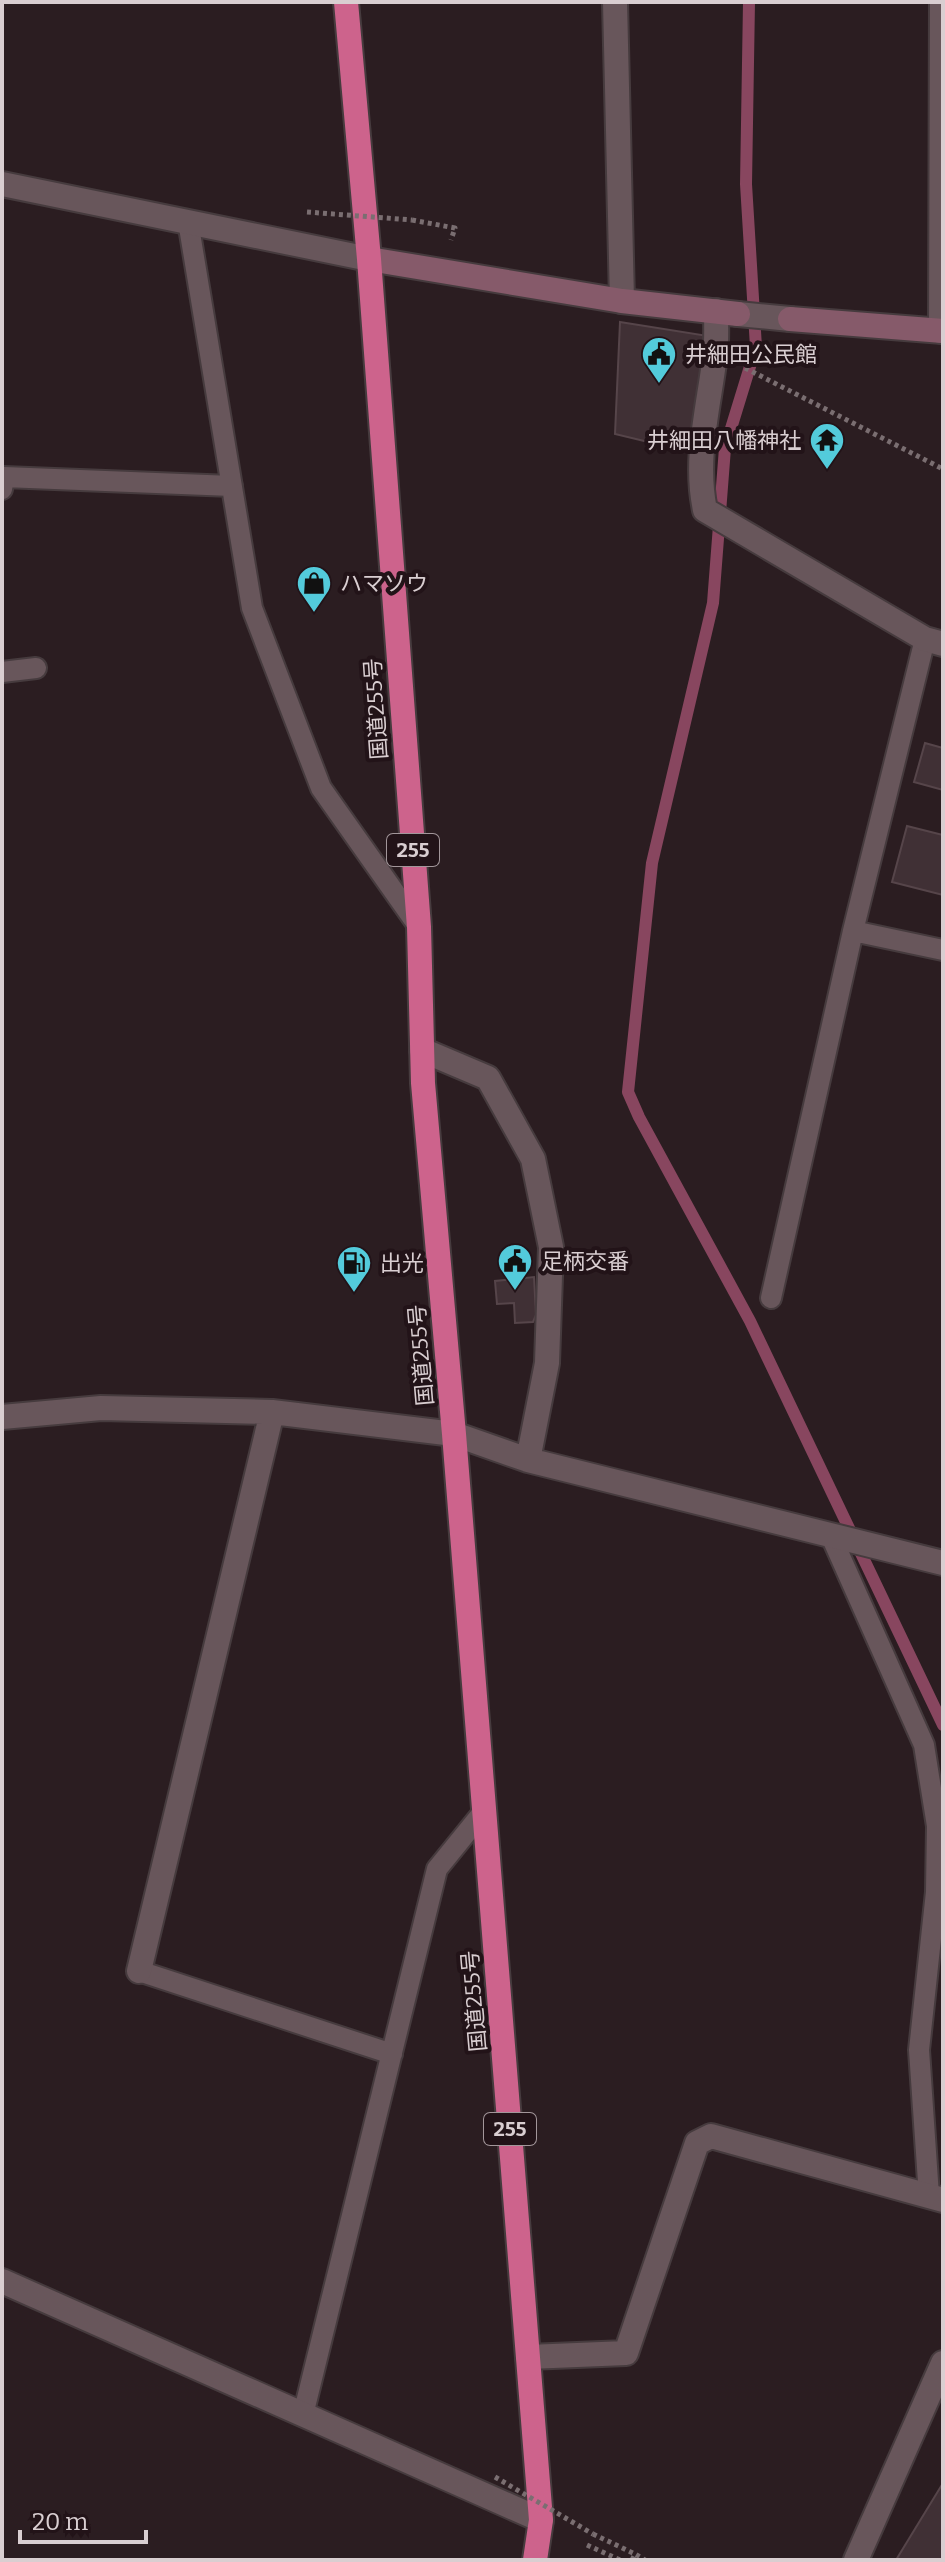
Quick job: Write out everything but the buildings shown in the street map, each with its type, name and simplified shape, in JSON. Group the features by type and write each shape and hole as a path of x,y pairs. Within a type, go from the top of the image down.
{"highway":[{"name":"国道255号","path":"346,2 369,259 419,927 422,1050 541,2520 535,2560"}],"street":[{"path":"615,2 622,301"},
{"path":"2,184 369,259 622,301 942,331 942,2"},
{"path":"727,312 716,351 703,437 701,491 705,510 934,641"},
{"path":"422,1050 488,1078 533,1159 551,1247 547,1363 528,1460"},
{"path":"2,1417 101,1408 272,1412 454,1434 528,1460 943,1563"},
{"path":"139,1971 272,1412"},
{"path":"528,2357 626,2353 697,2143 711,2136 936,2198"},
{"path":"2,2281 541,2520"},
{"path":"856,2560 943,2363"}],"lane":[{"path":"188,221 252,608 321,788 419,927"},
{"path":"2,489 4,477 232,486"},
{"path":"771,1298 853,931 934,641"},
{"path":"2,672 36,668"},
{"path":"853,931 943,950"},
{"path":"831,1536 924,1745 930,1774 937,1826 936,1892 919,2050 936,2198"},
{"path":"303,2415 437,1869 484,1811"},
{"path":"139,1971 392,2054"}],"path":[{"path":"307,212 412,220 455,228 452,241 440,238"},
{"path":"743,367 943,469"},
{"path":"495,2477 633,2557 645,2560"},
{"path":"587,2545 620,2560"}],"waterway":[{"path":"749,2 746,184 756,347 725,448 713,603 652,863 628,1092 750,1321 943,1725"}],"place":[{"name":"井細田公民館","path":"659,385"},
{"name":"井細田八幡神社","path":"827,471"},
{"name":"ハマソウ","path":"314,614"},
{"name":"足柄交番","path":"515,1292"},
{"name":"出光","path":"354,1294"}]}
